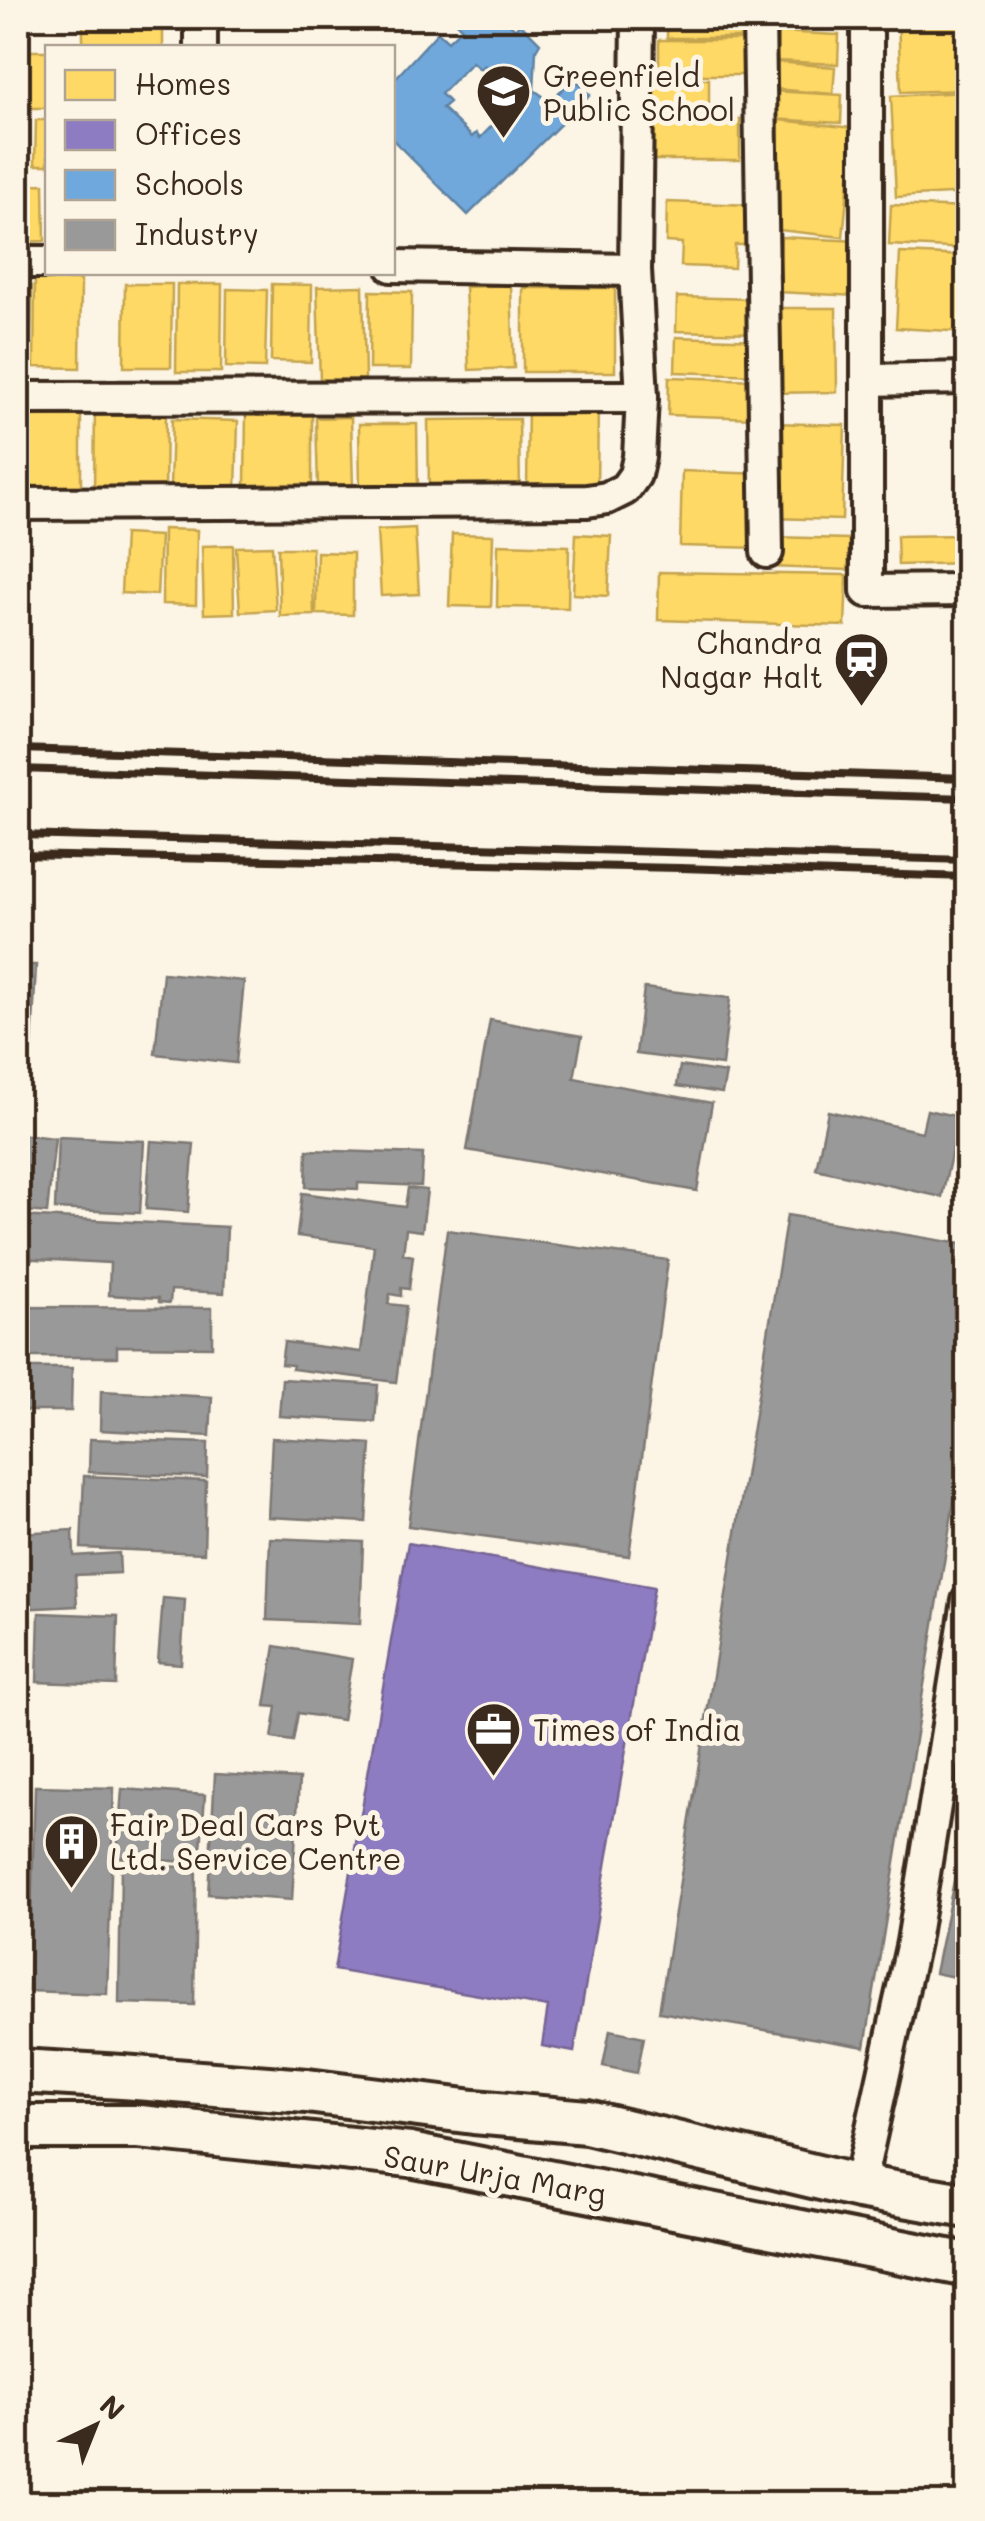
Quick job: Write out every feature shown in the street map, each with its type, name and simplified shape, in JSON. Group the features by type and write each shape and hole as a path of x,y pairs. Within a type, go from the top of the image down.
{"street":[{"path":"201,18 201,45"},
{"path":"18,504 587,501 625,490 635,475 639,457 642,397 636,270 638,18"},
{"path":"759,18 767,552"},
{"path":"867,18 867,592 968,590"},
{"path":"18,262 45,262"},
{"path":"395,266 636,270"},
{"path":"867,380 968,378"},
{"path":"18,398 642,397"},
{"path":"859,2186 913,1942 968,1601"},
{"name":"Saur Urja Marg","path":"18,2071 306,2091 587,2122 859,2186 968,2206"},
{"name":"Saur Urja Marg","path":"18,2126 139,2127 410,2155 968,2265"}],"building: Homes":[{"path":"83,18 163,18 163,45 83,45"},
{"path":"667,18 750,18 750,38 667,38"},
{"path":"898,18 968,18 968,90 901,92"},
{"path":"778,32 839,35 838,64 776,61"},
{"path":"659,40 745,40 745,75 659,75"},
{"path":"18,51 45,51 45,108 18,108"},
{"path":"776,62 835,67 833,94 774,89"},
{"path":"651,79 709,79 709,114 651,114"},
{"path":"772,91 842,95 841,123 770,119"},
{"path":"964,92 968,193 896,197 891,96"},
{"path":"650,119 740,119 740,160 650,160"},
{"path":"36,120 45,120 45,165 35,165"},
{"path":"779,120 854,128 843,237 769,229"},
{"path":"44,184 45,241 18,242 18,185"},
{"path":"667,202 753,205 753,245 735,245 734,268 681,266 682,243 666,242"},
{"path":"891,205 968,208 968,249 889,245"},
{"path":"781,237 858,241 856,296 778,292"},
{"path":"900,253 968,256 968,332 896,328"},
{"path":"35,279 81,280 80,368 34,367"},
{"path":"125,284 172,284 171,367 124,367"},
{"path":"177,284 222,284 221,372 176,372"},
{"path":"272,284 312,285 311,362 271,361"},
{"path":"511,285 514,368 469,370 465,287"},
{"path":"18,286 32,286 30,369 18,369"},
{"path":"363,286 365,379 320,380 317,287"},
{"path":"523,288 615,288 615,372 523,372"},
{"path":"227,289 267,290 265,368 226,367"},
{"path":"370,291 412,292 411,369 369,369"},
{"path":"677,297 755,299 754,333 676,331"},
{"path":"766,308 836,308 837,392 767,393"},
{"path":"676,337 760,340 759,375 675,372"},
{"path":"669,377 757,380 756,418 668,415"},
{"path":"528,402 598,403 597,493 527,492"},
{"path":"95,407 166,409 165,493 94,491"},
{"path":"18,411 81,411 81,487 18,487"},
{"path":"246,411 312,411 312,486 245,486"},
{"path":"351,417 353,486 318,487 316,418"},
{"path":"172,419 238,421 236,490 170,488"},
{"path":"519,419 520,496 429,496 428,420"},
{"path":"772,423 845,425 842,520 770,518"},
{"path":"359,424 417,424 418,491 360,492"},
{"path":"682,471 763,474 761,548 680,546"},
{"path":"415,528 419,594 381,596 377,530"},
{"path":"163,529 197,530 196,605 162,604"},
{"path":"124,534 160,536 157,595 121,593"},
{"path":"452,534 493,535 491,607 449,606"},
{"path":"576,534 611,536 608,596 573,594"},
{"path":"964,535 964,563 898,565 897,536"},
{"path":"772,537 849,539 848,570 771,567"},
{"path":"498,544 569,546 568,608 497,607"},
{"path":"233,545 234,613 204,614 202,546"},
{"path":"272,546 276,610 240,612 236,547"},
{"path":"278,548 312,548 314,615 280,616"},
{"path":"317,552 353,553 353,615 316,614"},
{"path":"659,572 847,575 845,626 658,620"}],"building: Offices":[{"name":"Times of India","path":"408,1543 654,1587 574,2052 542,2046 548,2007 334,1970"}],"building: Schools":[{"path":"462,18 483,18 487,22 504,18 515,29 520,23 540,43 536,50 534,90 550,101 574,78 590,95 468,215 395,142 395,79 438,32 448,41 462,28 457,23","holes":["472,62 480,69 484,65 513,94 507,100 512,105 480,138 476,133 472,137 442,108 449,102 441,94"]}],"building: Industry":[{"path":"18,965 36,965 32,1046 18,1045"},
{"path":"163,973 244,981 236,1063 155,1054"},
{"path":"644,988 730,998 722,1065 636,1054"},
{"path":"490,1020 582,1036 574,1078 712,1103 697,1191 467,1150"},
{"path":"680,1066 726,1073 722,1093 677,1086"},
{"path":"927,1110 959,1117 942,1197 816,1169 828,1111 922,1132"},
{"path":"18,1134 55,1138 47,1213 18,1210"},
{"path":"58,1137 144,1141 140,1213 55,1209"},
{"path":"151,1141 194,1144 188,1212 146,1209"},
{"path":"307,1150 423,1154 421,1186 358,1183 358,1189 306,1187"},
{"path":"408,1188 427,1190 422,1231 406,1229 403,1254 413,1256 409,1289 401,1288 401,1296 390,1294 388,1304 406,1306 396,1382 292,1369 293,1365 281,1364 284,1342 361,1352 374,1246 297,1236 302,1193 405,1207"},
{"path":"787,1215 968,1245 968,1415 865,2047 659,2012"},
{"path":"18,1216 227,1227 224,1293 171,1290 170,1303 159,1302 159,1298 109,1295 110,1263 18,1258"},
{"path":"447,1230 668,1260 629,1556 408,1526"},
{"path":"18,1307 212,1308 212,1347 117,1346 117,1357 18,1357"},
{"path":"18,1368 72,1368 71,1411 18,1411"},
{"path":"282,1379 378,1385 375,1422 279,1416"},
{"path":"101,1391 212,1397 210,1436 100,1430"},
{"path":"272,1438 371,1444 366,1522 268,1517"},
{"path":"90,1439 208,1443 207,1477 89,1472"},
{"path":"84,1476 206,1481 204,1553 81,1548"},
{"path":"73,1530 74,1556 119,1553 120,1573 75,1575 77,1606 18,1609 18,1533"},
{"path":"270,1538 363,1542 360,1624 267,1620"},
{"path":"163,1598 185,1600 181,1664 158,1662"},
{"path":"39,1613 118,1616 116,1685 37,1682"},
{"path":"18,1619 31,1619 28,1684 18,1683"},
{"path":"275,1646 352,1659 342,1720 298,1713 293,1741 272,1738 277,1707 265,1706"},
{"path":"215,1774 299,1779 292,1900 208,1894"},
{"name":"Fair Deal Cars Pvt Ltd. Service Centre","path":"35,1786 114,1788 107,1994 29,1991"},
{"path":"122,1789 205,1795 200,1863 117,1857"},
{"path":"968,1813 968,1980 935,1973"},
{"path":"121,1866 196,1867 194,2005 119,2003"},
{"path":"610,2030 644,2037 637,2073 603,2066"}],"railway":[{"path":"18,749 968,778"},
{"path":"18,769 968,798"},
{"path":"18,835 968,860"},
{"path":"18,855 968,877"}],"place":[{"name":"Greenfield Public School","path":"504,141"},
{"name":"Chandra Nagar Halt","path":"862,708"},
{"name":"Times of India","path":"494,1778"},
{"name":"Fair Deal Cars Pvt Ltd. Service Centre","path":"71,1890"}]}
